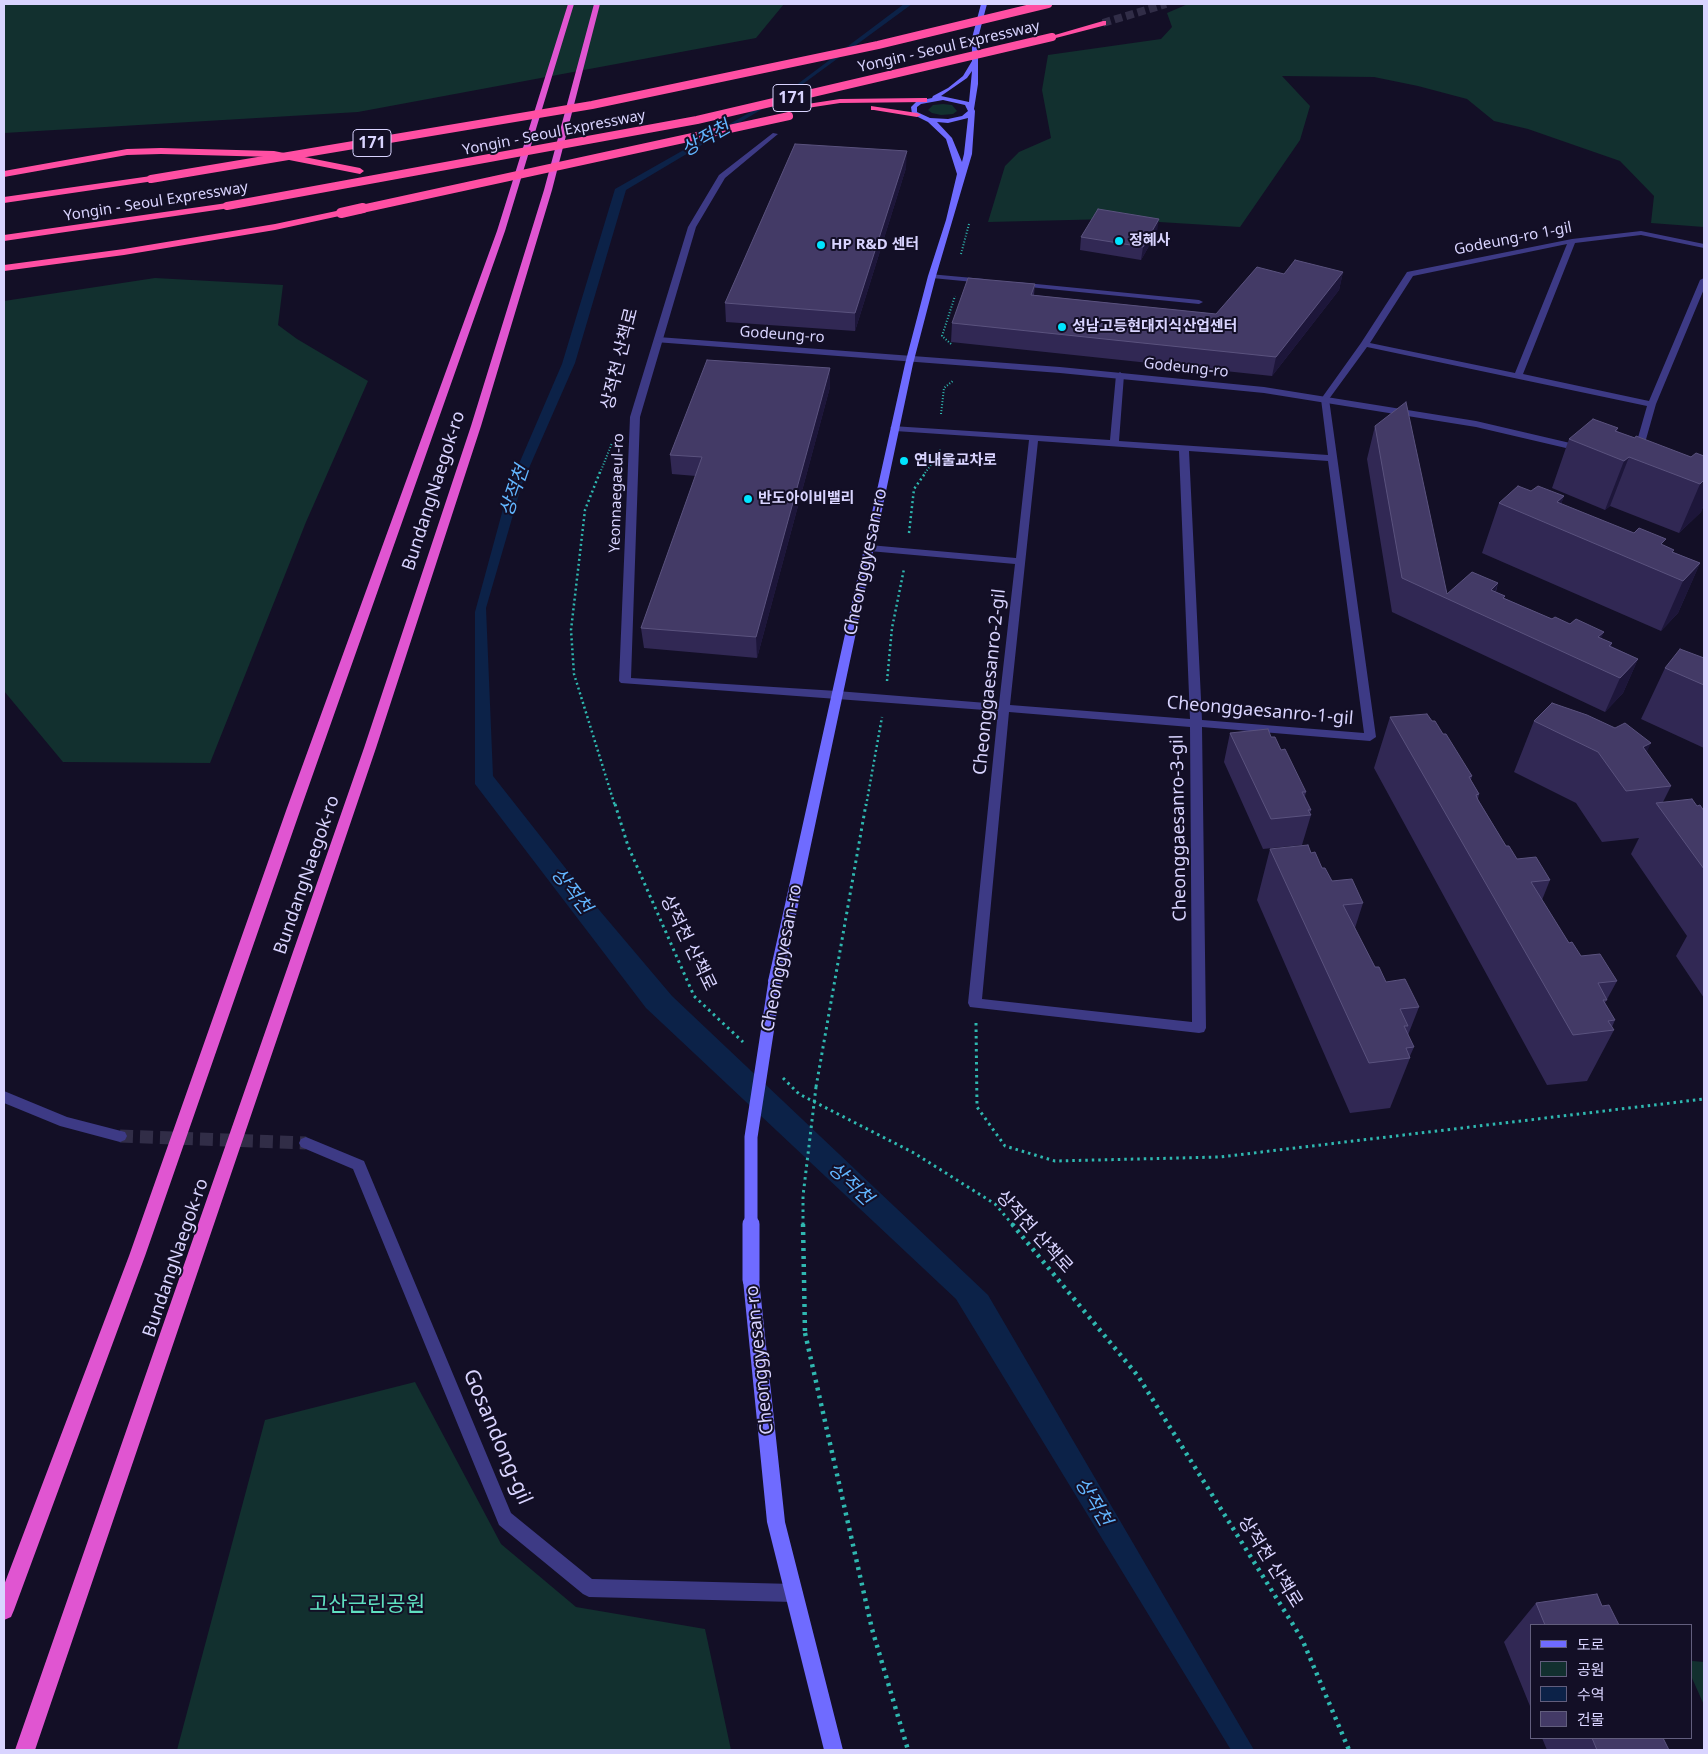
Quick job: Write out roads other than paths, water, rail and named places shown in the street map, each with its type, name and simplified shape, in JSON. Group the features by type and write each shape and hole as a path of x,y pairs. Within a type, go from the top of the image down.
{"highway":[{"name":"BundangNaegok-ro","path":"4,1610 137,1256 294,808 501,231 571,4"},
{"name":"BundangNaegok-ro","path":"25,1750 370,748 476,426 548,190 597,4"},
{"name":"Yongin - Seoul Expressway","path":"4,200 151,179 392,140 602,103 869,47 1048,4"},
{"name":"Yongin - Seoul Expressway","path":"4,238 227,206 456,166 698,120 1052,37 1103,23"},
{"path":"515,166 781,110 840,101 929,100"},
{"path":"4,268 124,252 275,227 789,116 834,108 854,107 892,110 917,115"},
{"path":"4,174 127,152 161,151 274,154 360,171 424,174 476,170"}],"main road":[{"name":"Cheonggyesan-ro","path":"834,1750 776,1522 751,1280 751,1137 776,981 910,358 968,154 975,84 975,38 984,4"},
{"path":"961,174 957,158 948,138 929,120 917,115 913,110 914,107 958,83 971,69 975,61"},
{"path":"929,100 952,99 968,104 972,110 969,115 957,120 929,120"}],"street":[{"name":"Yeonnaegaeul-ro","path":"775,134 722,177 692,227 635,417 625,681 837,695"},
{"name":"Godeung-ro 1-gil","path":"1325,400 1365,344 1410,274 1572,241 1641,233 1704,246"},
{"path":"1518,376 1572,241"},
{"path":"932,276 992,282"},
{"path":"1636,461 1652,404 1704,280"},
{"path":"1011,284 1199,302"},
{"name":"Godeung-ro","path":"658,340 1120,375 1264,390 1476,424 1589,450"},
{"path":"1365,344 1652,404"},
{"path":"1114,443 1120,375"},
{"name":"Cheonggaesanro-1-gil","path":"837,695 1370,737 1325,400"},
{"path":"895,428 1333,458"},
{"name":"Cheonggaesanro-2-gil","path":"1034,438 1004,708 975,1003 1199,1028"},
{"name":"Cheonggaesanro-3-gil","path":"1184,448 1196,723 1199,1028"},
{"path":"869,548 1020,560"},
{"path":"4,1097 65,1122 120,1136"},
{"name":"Gosandong-gil","path":"306,1142 358,1166 505,1519 589,1588 794,1593"}],"water":[{"name":"상적천","path":"904,4 912,4 796,89 626,190 575,363 522,484 486,608 493,776 589,898 672,996 988,1295 1254,1750 1231,1750 956,1299 646,1008 475,784 475,612 509,487 562,364 615,189 791,89"}],"tunnel":[{"path":"1103,23 1166,4"},
{"path":"120,1136 306,1143"}],"place":[{"name":"정혜사","path":"1119,241"},
{"name":"HP R&D 센터","path":"821,245"},
{"name":"성남고등현대지식산업센터","path":"1062,327"},
{"name":"연내울교차로","path":"904,461"},
{"name":"반도아이비밸리","path":"748,499"}],"park label":[{"name":"고산근린공원","path":"367,1605"}]}
